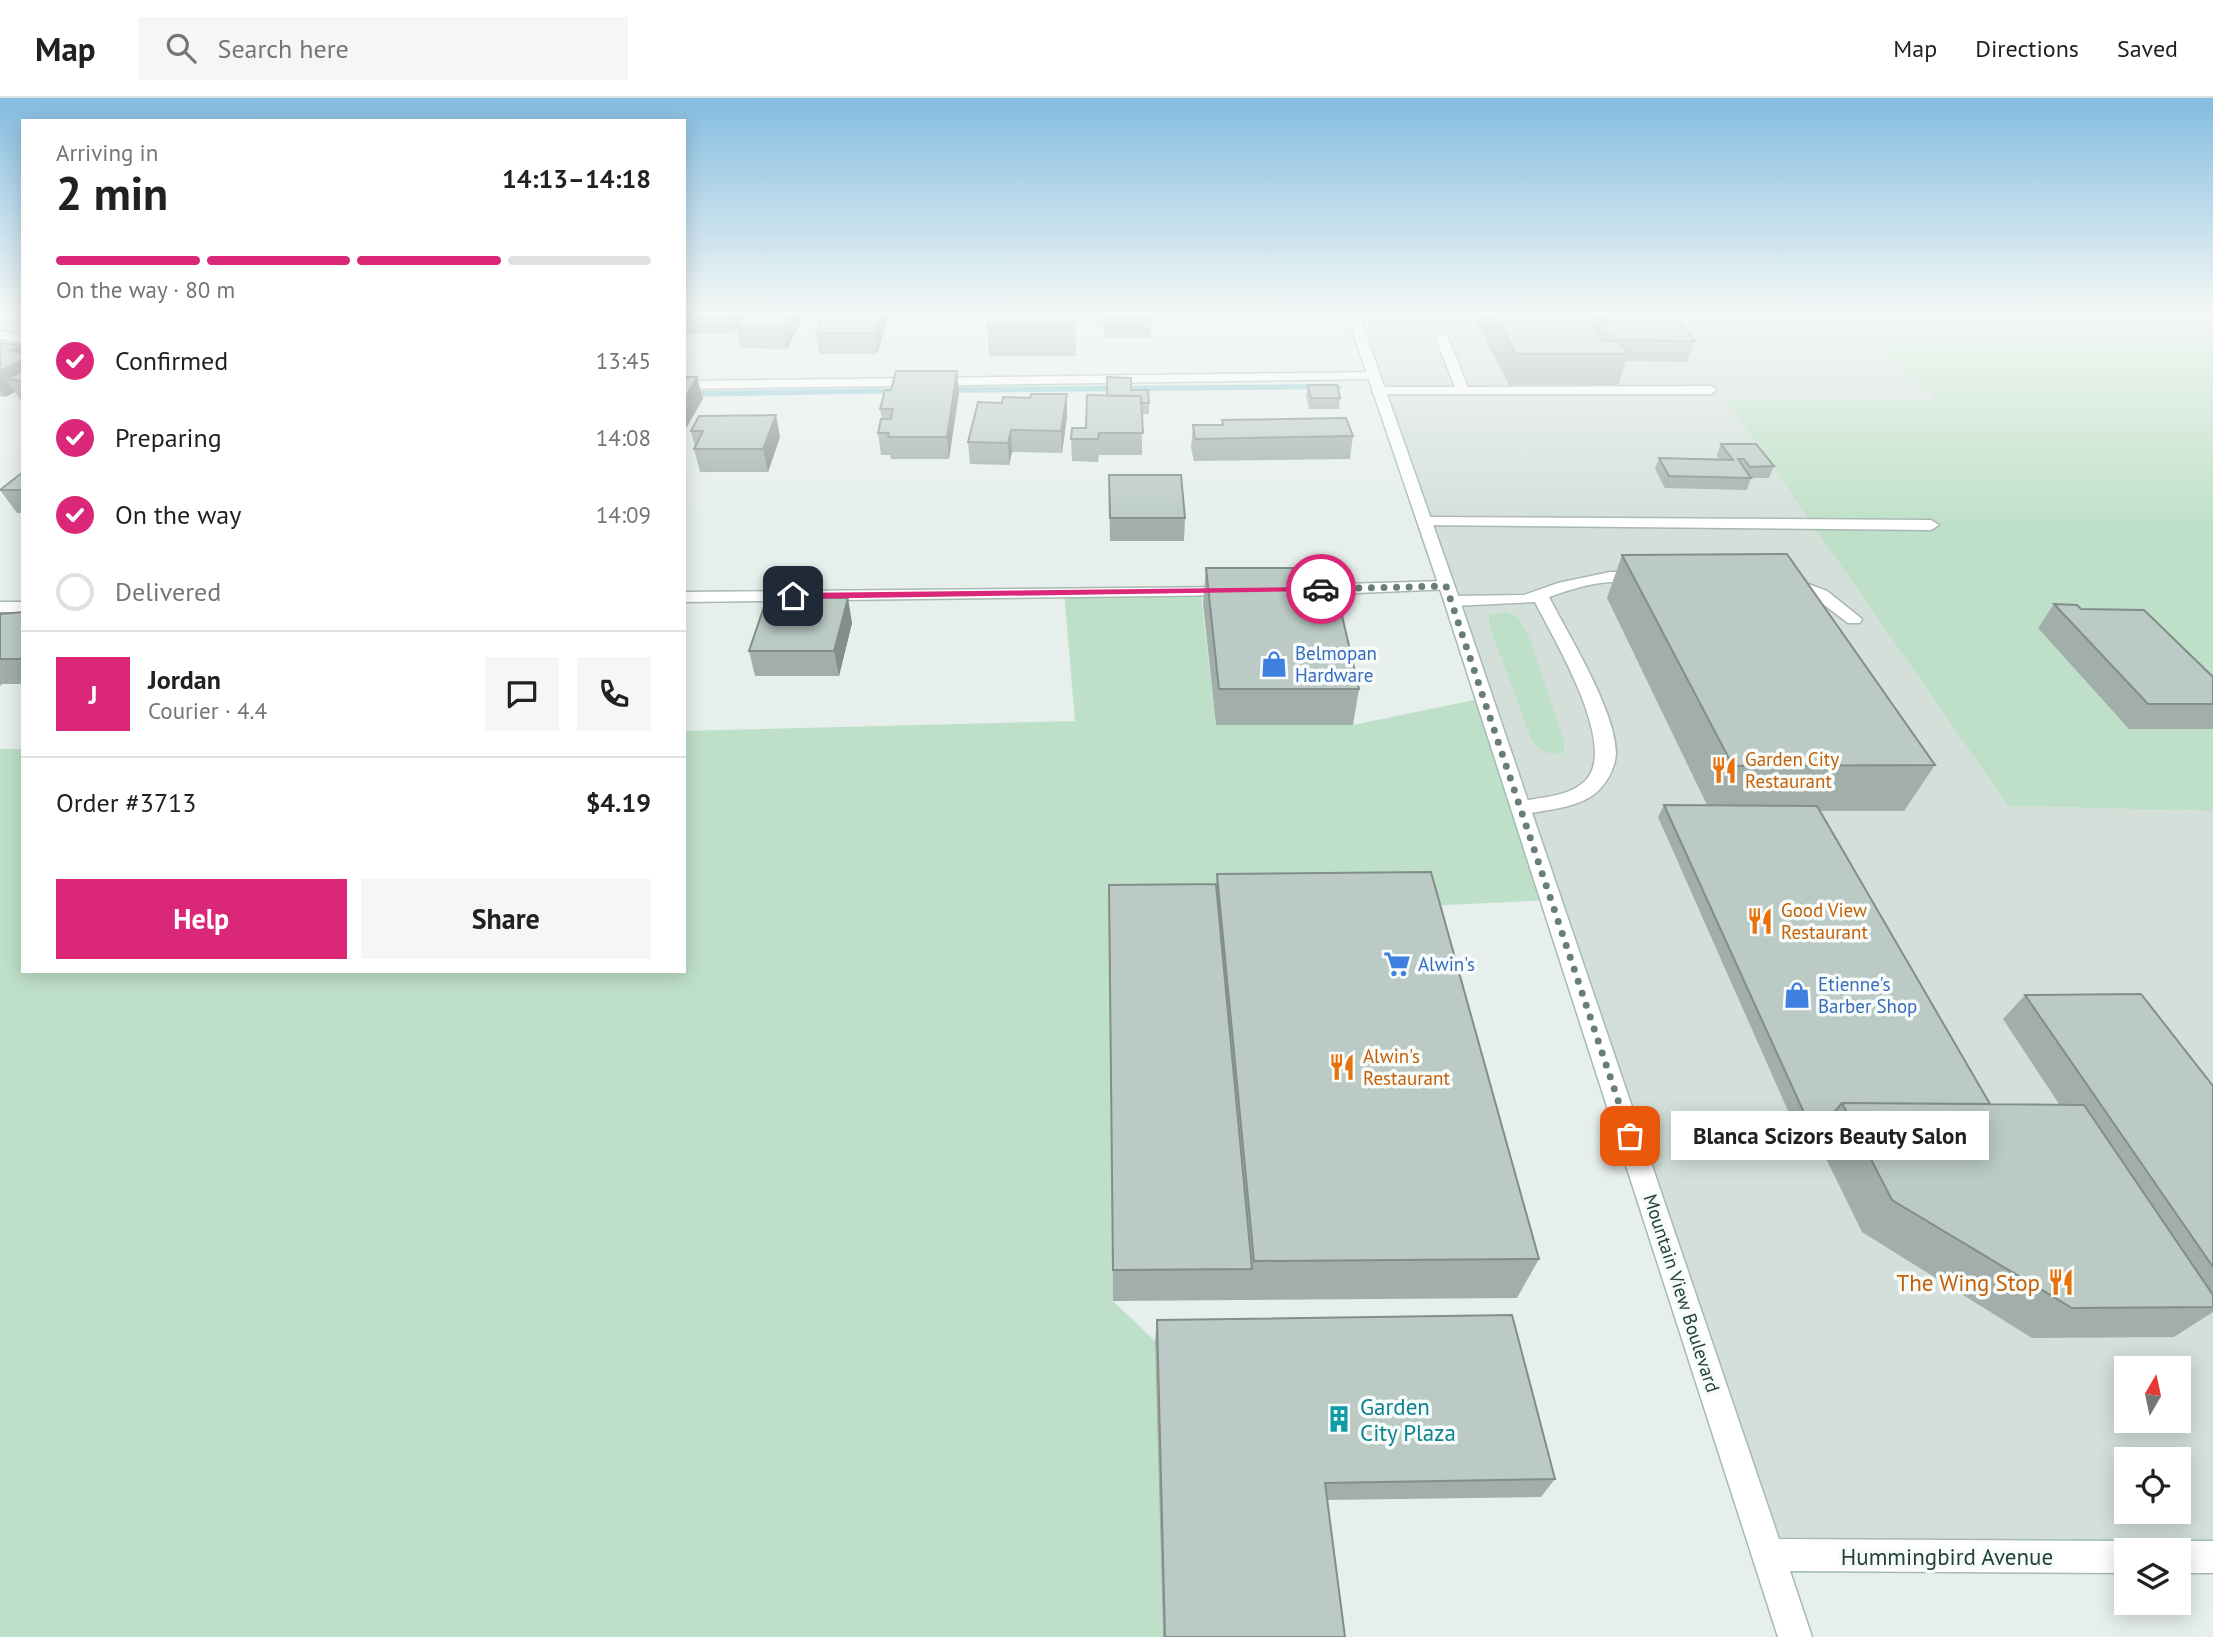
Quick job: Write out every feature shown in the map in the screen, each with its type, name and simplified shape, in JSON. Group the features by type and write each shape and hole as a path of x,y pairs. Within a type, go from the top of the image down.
{"street":[{"path":"686,385 1092,384"},
{"name":"Mountain View Boulevard","path":"1375,384 1449,593 1795,1637"},
{"path":"1383,384 1464,392 1711,390"},
{"path":"1461,384 1464,392"},
{"path":"1425,522 1931,525"},
{"path":"1297,590 1449,593 1526,600 1541,597 1564,586 1610,577 1660,576"},
{"path":"1760,577 1804,584 1834,600 1854,620"},
{"path":"686,597 1242,592"},
{"path":"1521,808 1571,796 1591,787 1603,768 1606,752 1593,709 1541,597"},
{"path":"0,607 21,607"},
{"name":"Hummingbird Avenue","path":"1769,1555 2114,1557"},
{"path":"2191,1557 2213,1557"}],"shaded area":[{"path":"1378,384 1919,384 1939,402 1727,401 2008,806 2213,811 2213,1565 2191,1564 2191,1538 2114,1538 2114,1563 1769,1555"}],"green space":[{"path":"1919,384 2213,384 2213,811 2008,806 1726,400 1938,401"},
{"path":"1064,592 1201,593 1216,725 1353,725 1484,698 1551,900 1109,921 1113,1301 1155,1341 1163,1637 0,1637 0,749 21,749 21,973 686,973 686,731 1075,721"},
{"path":"1505,612 1518,617 1529,637 1564,741 1564,753 1546,752 1532,741 1489,625 1489,615"}],"building":[{"path":"686,384 693,384 686,396"},
{"path":"893,384 955,384 947,437 888,437 889,433 878,433 881,419 891,419 893,409 880,409 885,390 891,390"},
{"path":"1107,384 1131,384 1131,390 1148,390 1149,403 1141,403 1141,396 1107,396"},
{"path":"1308,385 1337,385 1340,398 1311,398"},
{"path":"1031,394 1067,394 1061,431 1011,430 1008,443 968,442 978,402 1002,403 1003,397 1030,398"},
{"path":"1087,395 1141,396 1143,433 1099,433 1098,439 1071,439 1072,428 1086,428"},
{"path":"776,415 763,449 694,449 703,431 691,431 699,416"},
{"path":"1346,418 1353,436 1195,439 1193,425 1223,425 1222,420"},
{"path":"1721,444 1756,444 1774,466 1750,467 1744,459 1738,459 1751,478 1669,476 1659,458 1733,460"},
{"path":"21,474 21,490 0,490"},
{"path":"1109,475 1181,475 1185,518 1110,518"},
{"path":"1787,554 1935,765 1733,766 1622,555"},
{"name":"Belmopan Hardware","path":"1206,568 1331,568 1359,689 1219,689"},
{"path":"767,598 848,598 834,651 749,651"},
{"path":"2054,604 2077,605 2081,609 2144,610 2213,677 2213,704 2148,704"},
{"path":"21,612 20,659 0,659 0,614"},
{"path":"1664,805 1817,806 1990,1104 1842,1103 1830,1117 1806,1117"},
{"name":"Alwin's Restaurant","path":"1431,872 1539,1259 1254,1261 1217,874"},
{"path":"1216,884 1252,1269 1113,1270 1109,885"},
{"path":"2141,994 2213,1086 2213,1267 2025,995"},
{"path":"1842,1103 2084,1105 2213,1295 2213,1307 2072,1308 1892,1200"},
{"name":"Garden City Plaza","path":"1512,1315 1555,1479 1325,1483 1345,1637 1165,1637 1157,1320"}],"waterway":[{"path":"938,390 1338,387"},
{"path":"686,394 905,390"}],"way so far":[{"path":"1321,589 1446,586 1630,1136"}],"place":[{"name":"Belmopan Hardware","path":"1274,664"},
{"name":"Garden City Restaurant","path":"1724,770"},
{"name":"Good View Restaurant","path":"1760,921"},
{"name":"Alwin's","path":"1397,964"},
{"name":"Etienne's Barber Shop","path":"1797,995"},
{"name":"Alwin's Restaurant","path":"1342,1067"},
{"name":"Blanca Scizors Beauty Salon","path":"1630,1136"},
{"name":"The Wing Stop","path":"2061,1282"},
{"name":"Garden City Plaza","path":"1339,1419"}],"route":[{"path":"793,596 1201,593 1321,589"}]}
